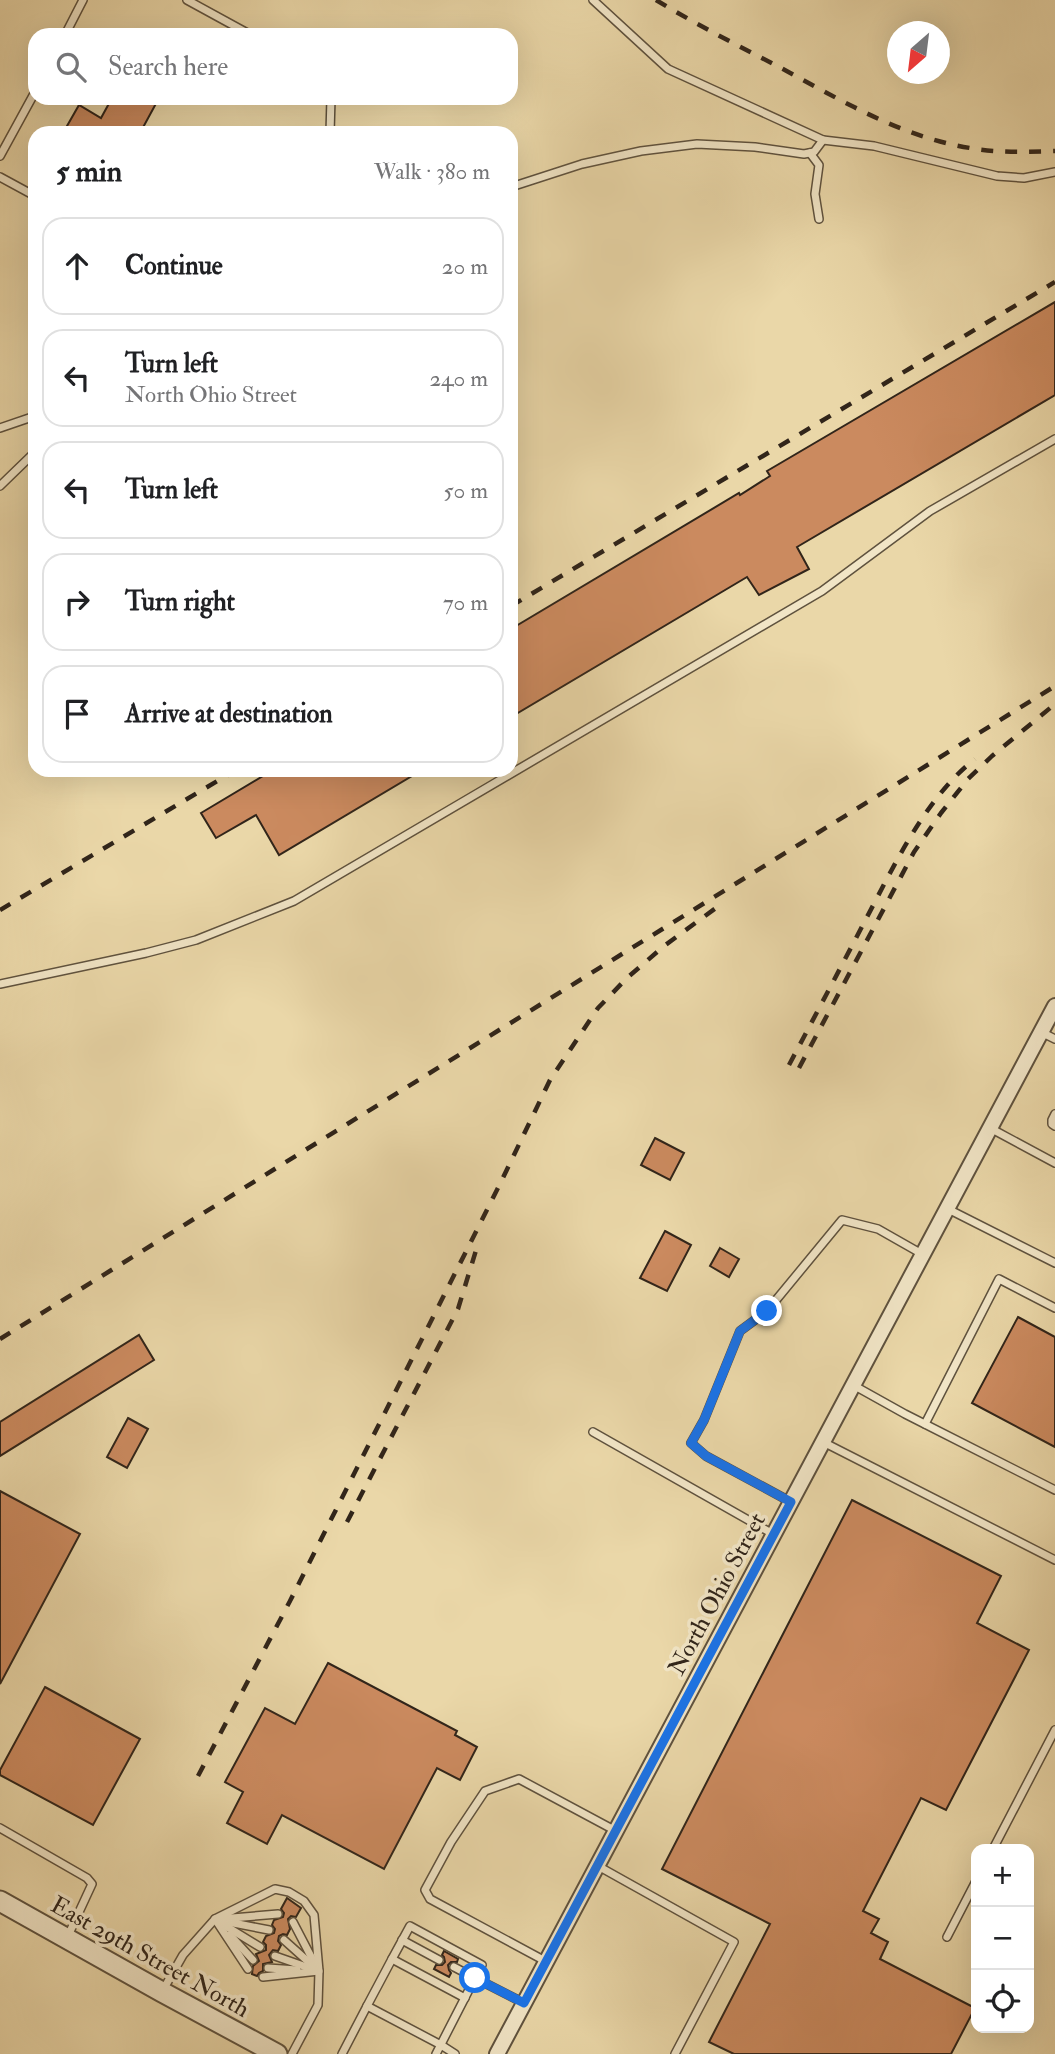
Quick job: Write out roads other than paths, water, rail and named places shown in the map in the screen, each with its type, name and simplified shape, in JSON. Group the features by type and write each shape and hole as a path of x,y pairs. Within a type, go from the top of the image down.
{"street":[{"name":"North Ohio Street","path":"497,2054 1055,1006"},
{"name":"East 29th Street North","path":"0,1901 277,2054"}],"lane":[{"path":"69,28 83,0"},
{"path":"187,0 238,28"},
{"path":"593,0 668,69 823,140 874,146 997,176 1024,178 1055,172"},
{"path":"0,156 28,105"},
{"path":"330,126 331,105"},
{"path":"518,185 582,164 640,151 697,144 755,147 804,154 814,152 823,140"},
{"path":"810,153 818,165 816,194 819,219"},
{"path":"0,177 28,192"},
{"path":"0,428 28,418"},
{"path":"518,769 822,591 930,511 1055,439"},
{"path":"0,486 28,459"},
{"path":"0,984 197,940 294,901 505,777"},
{"path":"1041,1032 1055,1039"},
{"path":"989,1128 1055,1163"},
{"path":"946,1208 1055,1263"},
{"path":"791,1502 706,1456 691,1443 704,1420 740,1331 767,1311 842,1220 878,1229 922,1254"},
{"path":"925,1424 999,1279 1055,1308"},
{"path":"853,1385 1055,1490"},
{"path":"593,1432 774,1534"},
{"path":"823,1442 1055,1560"},
{"path":"996,1844 1055,1730"},
{"path":"547,1962 430,1899 425,1890 444,1854 485,1791 519,1779 616,1831"},
{"path":"0,1828 87,1878 92,1884 66,1939"},
{"path":"598,1866 734,1942 675,2054"},
{"path":"162,1992 183,1955 215,1919 275,1889 289,1892 304,1901 314,1915 319,1971 318,2005 292,2054"},
{"path":"947,1937 971,1891"},
{"path":"215,1919 278,1914"},
{"path":"215,1919 269,1930"},
{"path":"215,1919 260,1948"},
{"path":"215,1919 253,1960"},
{"path":"215,1919 248,1969"},
{"path":"293,1922 319,1971"},
{"path":"342,2054 410,1926 482,1965 436,2054"},
{"path":"284,1940 319,1971"},
{"path":"402,1940 439,1960"},
{"path":"275,1956 319,1971"},
{"path":"392,1959 465,1998"},
{"path":"454,1967 524,2003"},
{"path":"268,1968 319,1971"},
{"path":"263,1977 319,1971"},
{"path":"367,2006 455,2054"}],"railway":[{"path":"656,0 828,93 920,136 970,148 1023,152 1055,151"},
{"path":"518,602 1055,282"},
{"path":"0,1339 1055,686"},
{"path":"799,1068 914,852 941,813 968,779 992,756 1055,704"},
{"path":"789,1065 913,832 941,792 975,759"},
{"path":"0,910 224,777"},
{"path":"198,1776 290,1601 550,1080 598,1008 627,978 664,946 724,902"},
{"path":"347,1522 458,1309 477,1247"}]}
